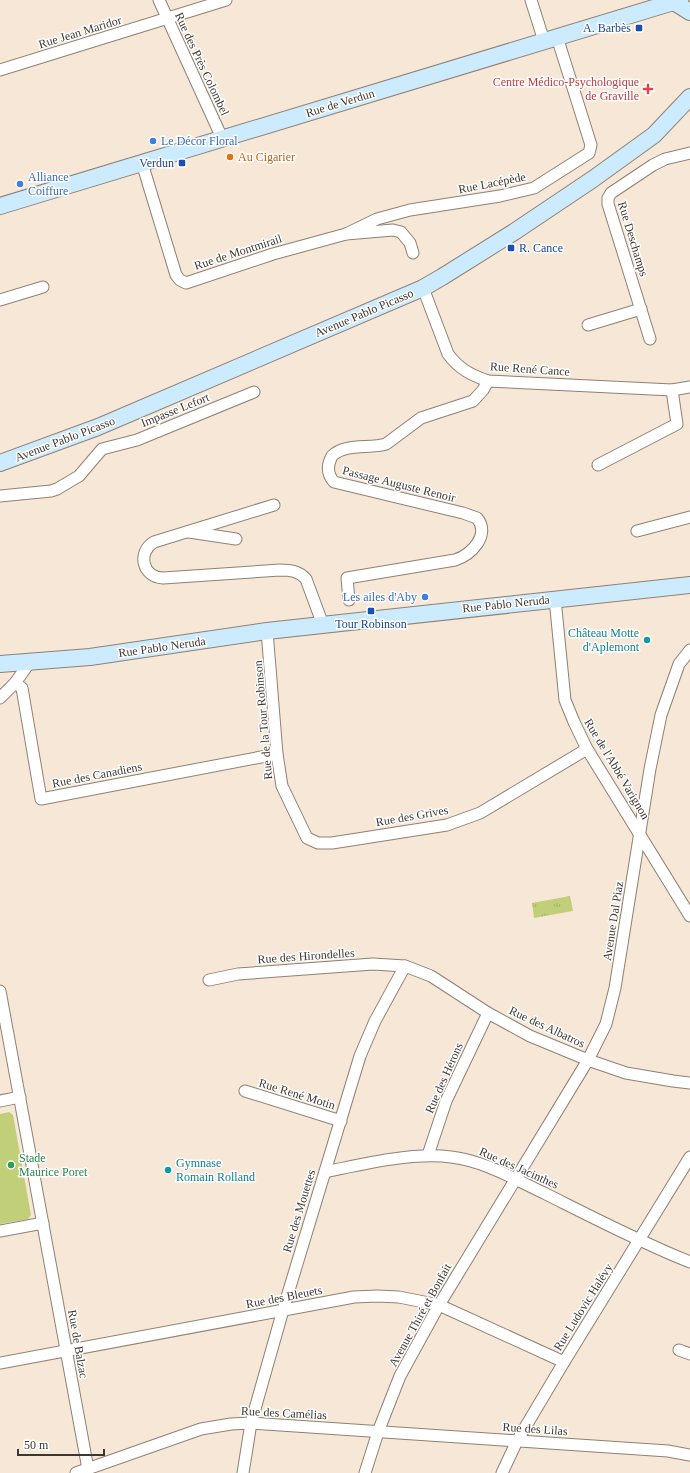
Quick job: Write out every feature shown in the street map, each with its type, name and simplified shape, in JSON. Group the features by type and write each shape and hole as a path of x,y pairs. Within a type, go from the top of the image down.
{"street":[{"name":"Rue des Près Colombel","path":"159,0 222,138"},
{"name":"Rue Jean Maridor","path":"0,70 226,0"},
{"path":"531,0 550,39"},
{"path":"677,1 690,12"},
{"name":"Rue de Verdun","path":"0,206 677,1"},
{"name":"Rue Lacépède","path":"346,234 377,219 410,210 500,196 534,188 589,153 590,145 550,39"},
{"name":"Avenue Pablo Picasso","path":"0,463 98,427 423,288 442,278 599,175 654,135 690,97"},
{"name":"Rue Deschamps","path":"650,339 608,204 608,198 611,193 652,165 665,159 690,153"},
{"name":"Rue de Montmirail","path":"142,163 176,275 180,280 186,283 273,254 346,234 393,230 402,232 410,243 413,253"},
{"path":"0,300 43,287"},
{"name":"Rue René Cance","path":"423,288 448,354 454,363 468,373 488,381 672,390 690,387"},
{"path":"588,325 641,309"},
{"name":"Passage Auguste Renoir","path":"349,600 347,578 462,558 477,545 482,531 481,525 477,518 463,513 334,482 328,469 332,456 342,450 386,444 421,418 473,401 483,390 488,381"},
{"path":"598,465 677,424 672,390"},
{"name":"Impasse Lefort","path":"0,496 51,491 57,489 79,476 102,449 137,440 254,392"},
{"path":"274,505 154,542 147,549 144,564 146,569 152,576 157,578 290,570 301,574 306,579 323,625"},
{"path":"636,531 690,517"},
{"path":"186,532 236,539"},
{"name":"Rue Pablo Neruda","path":"0,664 90,657 147,650 267,631 690,585"},
{"name":"Rue de l'Abbé Varignon","path":"555,599 565,700 574,722 587,748 690,916"},
{"name":"Rue de la Tour Robinson","path":"267,631 277,754 282,786 307,838 318,843"},
{"name":"Avenue Dal Piaz","path":"515,1178 588,1060 606,1024 615,988 650,769 661,715 679,664 690,650"},
{"path":"0,698 15,683 30,662"},
{"name":"Rue des Canadiens","path":"15,683 22,688 41,799 277,754"},
{"name":"Rue des Grives","path":"318,843 332,843 446,825 468,818 480,813 587,748"},
{"name":"Rue des Hirondelles","path":"209,980 238,974 373,964 405,966"},
{"name":"Rue des Albatros","path":"405,966 431,976 488,1013 530,1036 588,1060 626,1073 690,1083"},
{"name":"Rue des Mouettes","path":"243,1473 251,1423 283,1310 360,1056 375,1021 405,966"},
{"name":"Rue de Balzac","path":"0,991 88,1469"},
{"name":"Rue des Hérons","path":"428,1155 446,1101 488,1013"},
{"name":"Rue René Motin","path":"245,1091 341,1121"},
{"path":"0,1101 20,1098"},
{"name":"Rue des Jacinthes","path":"325,1172 382,1161 428,1155 473,1161 515,1178 657,1249 690,1262"},
{"name":"Rue Ludovic Halévy","path":"502,1473 517,1441 564,1362 690,1157"},
{"name":"Avenue Thiré et Bonfait","path":"365,1473 378,1432 400,1376 439,1305 515,1178"},
{"path":"0,1232 43,1223"},
{"name":"Rue des Bleuets","path":"0,1363 354,1297 377,1296 399,1297 439,1305 564,1362"},
{"path":"679,1350 690,1354"},
{"name":"Rue des Camélias","path":"76,1473 201,1429 231,1424 251,1423 378,1432"},
{"name":"Rue des Lilas","path":"378,1432 668,1451 690,1455"}],"green space":[{"path":"570,896 573,911 534,918 532,903"},
{"name":"Stade Maurice Poret","path":"9,1112 13,1115 31,1215 28,1219 0,1224 0,1114"}],"place":[{"name":"A. Barbès","path":"639,28"},
{"name":"Centre Médico-Psychologique de Graville","path":"648,89"},
{"name":"Le Décor Floral","path":"153,141"},
{"name":"Au Cigarier","path":"230,157"},
{"name":"Verdun","path":"182,163"},
{"name":"Alliance Coiffure","path":"20,184"},
{"name":"R. Cance","path":"511,248"},
{"name":"Les ailes d'Aby","path":"425,597"},
{"name":"Tour Robinson","path":"371,611"},
{"name":"Château Motte d'Aplemont","path":"647,640"},
{"name":"Stade Maurice Poret","path":"11,1165"},
{"name":"Gymnase Romain Rolland","path":"168,1170"}]}
